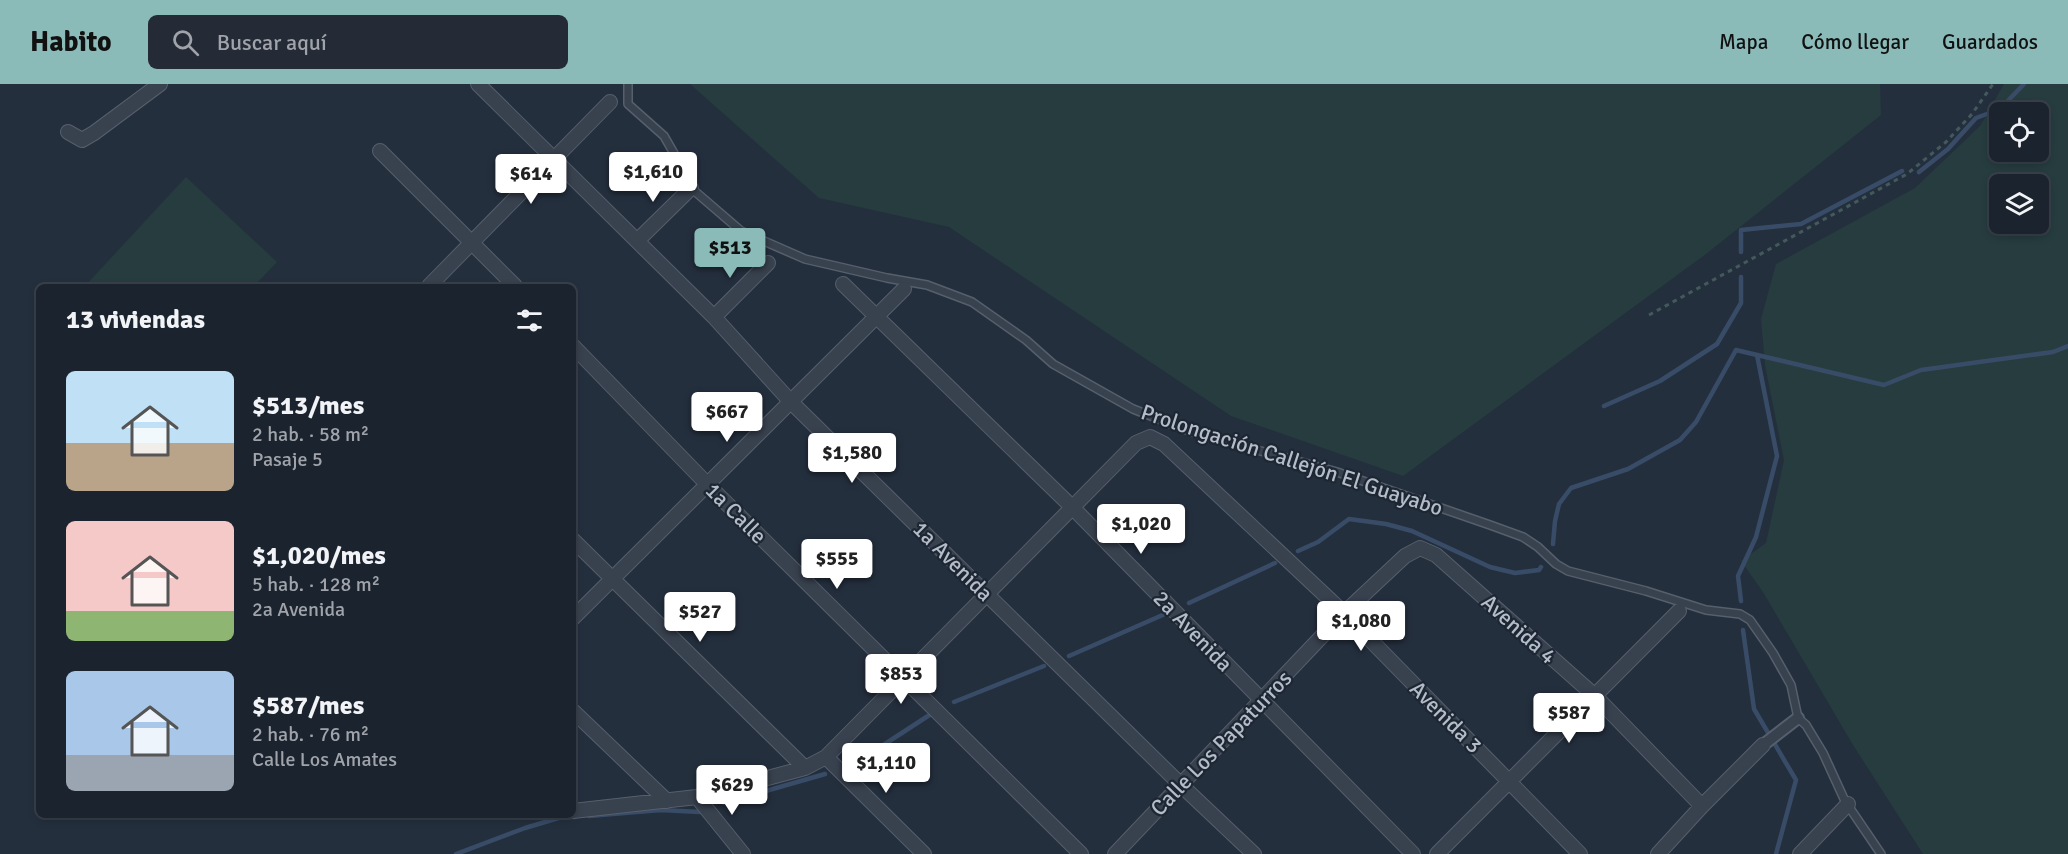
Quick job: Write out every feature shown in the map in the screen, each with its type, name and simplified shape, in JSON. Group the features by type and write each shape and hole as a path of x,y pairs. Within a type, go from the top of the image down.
{"street":[{"path":"68,132 82,140 160,84"},
{"name":"1a Avenida","path":"478,84 714,317 790,401 1254,854"},
{"path":"431,284 610,102"},
{"path":"381,152 513,284"},
{"path":"637,241 691,188"},
{"path":"714,317 768,263"},
{"name":"2a Avenida","path":"843,284 1072,507 1413,854"},
{"path":"576,615 904,290"},
{"name":"1a Calle","path":"576,349 708,485 1081,854"},
{"name":"Avenida 3","path":"1072,507 1136,443 1150,437 1164,444 1344,613 1580,854"},
{"path":"576,811 697,797 805,768 826,757 1072,507"},
{"path":"576,543 805,768"},
{"name":"Calle Los Papaturros","path":"1115,854 1344,613 1405,556 1420,548 1436,555"},
{"name":"Avenida 4","path":"1436,555 1595,696 1702,806"},
{"path":"1437,854 1679,611"},
{"path":"576,714 667,801"},
{"path":"1658,854 1763,745 1798,718"},
{"path":"826,757 924,854"},
{"path":"697,797 736,852"},
{"path":"1800,854 1848,804"}],"lane":[{"name":"Prolongación Callejón El Guayabo","path":"628,84 628,104 664,136 691,188 741,231 805,259 927,285 972,302 1026,340 1053,364 1133,409 1192,432 1337,472 1523,537 1568,571 1646,591 1706,610 1740,614 1750,620 1791,685 1798,718 1806,725 1823,753 1848,804 1881,854"}],"path":[{"path":"1649,315 1907,174 1946,142 1972,114 1993,84"}],"green space":[{"path":"690,84 1880,84 1881,115 1706,254 1403,476 1231,416 949,227 819,198"},
{"path":"2004,84 2068,84 2068,854 1923,854 1853,745 1763,592 1741,561 1766,543 1784,460 1765,365 1761,319 1776,264 1915,188 1980,126 1989,110 1989,162 2049,162 2049,102 1994,102"},
{"path":"186,177 277,262 256,284 87,284"}],"waterway":[{"path":"1919,172 1948,149 1976,118 2000,109 2024,84"},
{"path":"1741,252 1741,230 1801,224 1902,171"},
{"path":"1604,406 1660,381 1717,344 1741,303 1741,277"},
{"path":"1553,544 1559,504 1571,488 1628,469 1680,440 1696,422 1736,350 1884,385 1921,370 2053,352 2068,346"},
{"path":"1741,601 1738,576 1756,537 1777,456 1757,355"},
{"path":"1298,551 1318,542 1349,519 1386,524 1412,531 1490,567 1515,573 1539,570 1541,567"},
{"path":"1189,603 1275,563"},
{"path":"1069,656 1165,614"},
{"path":"1743,630 1754,709 1796,780 1776,854"},
{"path":"954,702 1044,666"},
{"path":"850,763 865,757 931,714"},
{"path":"724,803 825,774"},
{"path":"589,816 661,810 700,812"},
{"path":"456,854 559,818"}]}
